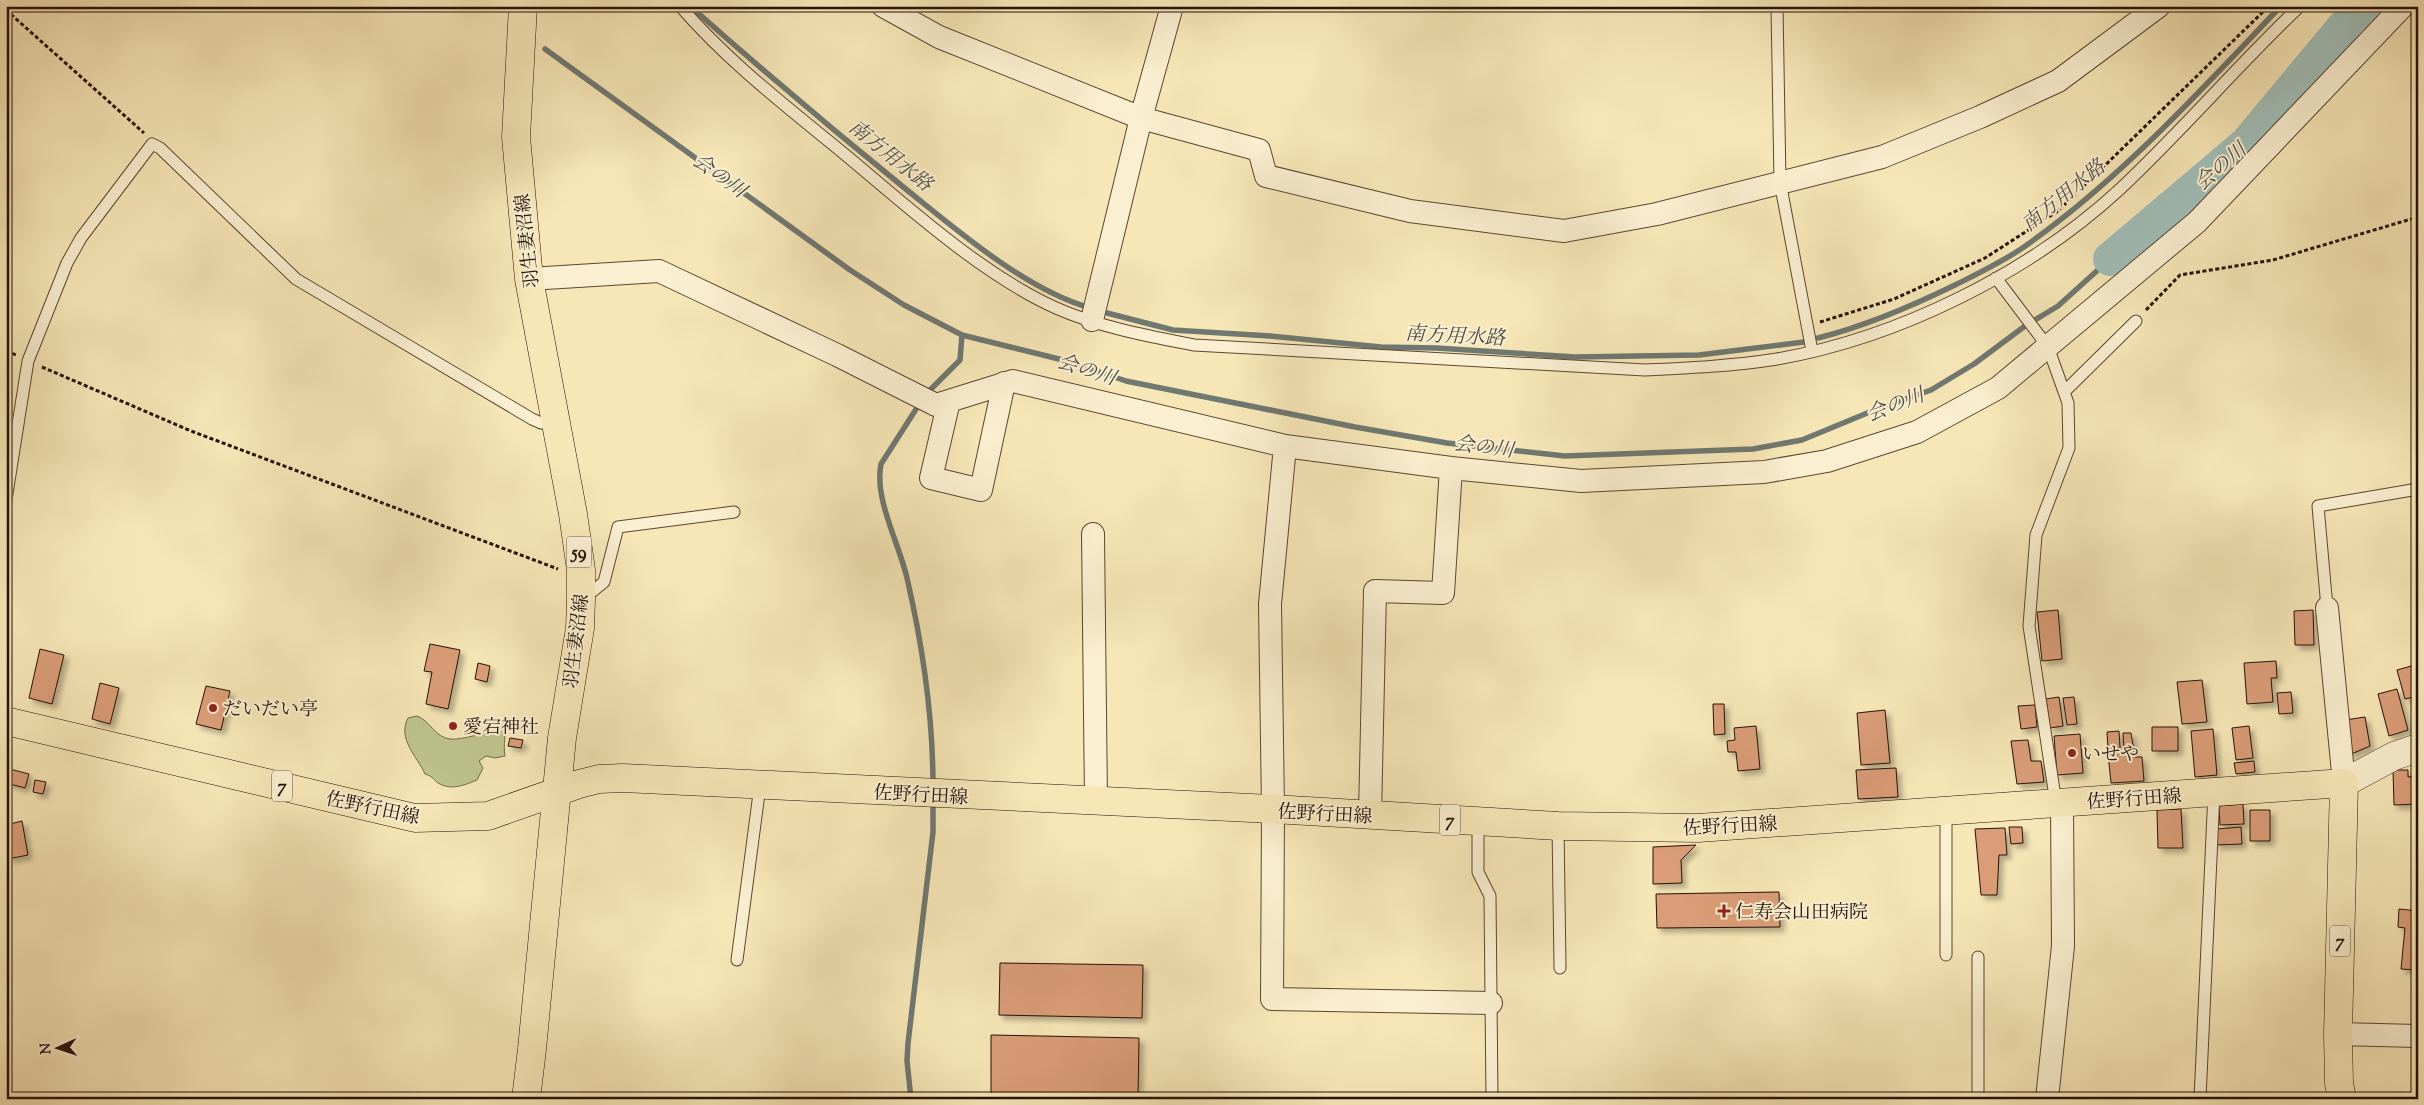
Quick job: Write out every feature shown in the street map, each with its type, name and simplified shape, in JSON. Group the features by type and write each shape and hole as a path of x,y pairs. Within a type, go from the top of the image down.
{"main road":[{"name":"羽生妻沼線","path":"523,6 516,137 529,279 574,514 581,570 580,628 562,738 526,1099"},
{"name":"佐野行田線","path":"6,721 415,818 488,816 557,792 599,780 623,778 1273,809 1558,826 1698,828 2344,783"},
{"name":"7","path":"2342,1099 2339,1083 2338,1034 2344,783"}],"street":[{"path":"884,6 939,36 1141,118 1259,150 1266,176 1410,210 1564,231 1657,214 1882,157 1980,117 2058,81 2159,6"},
{"path":"1092,320 1141,118 1172,6"},
{"path":"529,279 660,271 837,355 936,405 1013,381 1285,446 1451,468 1581,480 1764,472 1827,461 1917,432 1998,388 2197,222 2403,6"},
{"path":"949,401 931,478 981,490 1004,383"},
{"path":"1285,446 1270,604 1273,809 1272,999 1491,1003"},
{"path":"1370,815 1375,591 1443,593 1451,468"},
{"path":"1093,534 1096,802"},
{"path":"2327,608 2344,783 2394,756 2418,748"},
{"path":"2047,1099 2063,946 2059,803"},
{"path":"2338,1034 2418,1036"}],"lane":[{"path":"680,6 700,30 764,88 889,191 986,267 1024,292 1058,308 1148,336 1204,346 1645,370 1711,367 1812,351 1879,332 1936,308 1996,278 2060,237 2119,190 2300,6"},
{"path":"1777,6 1780,182 1812,351"},
{"path":"6,500 28,361 67,263 81,238 152,144 160,148 296,279 532,419 541,422 556,419"},
{"path":"1996,278 2048,347 2068,403 2069,448 2036,535 2029,626 2059,803"},
{"path":"2064,392 2136,320"},
{"path":"2327,608 2318,506 2418,489"},
{"path":"581,600 604,582 618,527 734,512"},
{"path":"737,960 760,786"},
{"path":"2200,1099 2214,792"},
{"path":"1946,811 1946,955"},
{"path":"1478,822 1478,872 1490,896 1492,1099"},
{"path":"1558,826 1560,968"},
{"path":"1978,957 1978,1099"}],"path":[{"path":"1807,326 1894,299 1985,258 2058,211 2269,6"},
{"path":"6,10 148,137 152,144"},
{"path":"2136,320 2180,275 2273,260 2418,217"},
{"path":"6,351 191,431 558,570 581,570"}],"green space":[{"path":"417,716 441,736 453,739 479,735 492,720 500,719 505,723 505,756 495,758 486,756 479,761 483,768 477,780 468,784 448,787 438,783 425,774 406,740 405,726 408,718"}],"building":[{"path":"2058,610 2062,659 2042,661 2037,612"},
{"path":"2313,610 2314,645 2295,645 2294,611"},
{"path":"430,644 460,650 448,709 426,704 432,672 424,671"},
{"path":"40,649 64,655 52,704 29,698"},
{"path":"2276,661 2277,678 2271,678 2273,702 2247,704 2244,663"},
{"path":"478,663 490,666 487,682 475,679"},
{"path":"2415,665 2418,673 2418,696 2405,699 2397,670"},
{"path":"2202,680 2207,722 2182,724 2177,682"},
{"path":"100,683 119,688 110,724 92,719"},
{"name":"だいだい亭","path":"206,686 230,691 221,730 196,724"},
{"path":"2397,689 2408,730 2389,736 2378,694"},
{"path":"2291,692 2293,713 2279,714 2277,693"},
{"path":"2059,697 2063,726 2050,728 2046,699"},
{"path":"2074,697 2077,724 2067,725 2063,698"},
{"path":"1713,704 1724,704 1725,734 1714,735"},
{"path":"2035,705 2037,727 2021,729 2018,706"},
{"path":"1885,710 1890,763 1861,765 1857,713"},
{"path":"2365,717 2370,746 2349,755 2345,720"},
{"path":"1756,726 1760,769 1738,771 1736,752 1728,752 1727,741 1735,740 1734,728"},
{"path":"2249,726 2253,758 2236,760 2232,728"},
{"path":"2152,727 2178,727 2178,751 2152,751"},
{"path":"2213,729 2217,775 2195,777 2191,731"},
{"path":"2119,731 2120,748 2108,748 2107,732"},
{"path":"2123,733 2131,733 2135,757 2142,757 2144,781 2111,783 2108,753 2124,752"},
{"path":"2080,734 2083,773 2057,775 2054,736"},
{"path":"510,738 523,740 521,748 508,746"},
{"path":"2028,740 2031,761 2041,761 2044,782 2017,784 2011,741"},
{"path":"2254,761 2255,772 2236,774 2234,763"},
{"path":"6,768 29,774 25,788 6,783"},
{"path":"1896,768 1898,797 1858,799 1856,770"},
{"path":"2393,770 2408,770 2408,777 2418,776 2418,804 2394,805"},
{"path":"35,780 46,782 43,794 33,792"},
{"path":"2243,804 2244,824 2220,825 2219,806"},
{"path":"2181,809 2183,848 2158,848 2157,810"},
{"path":"2250,810 2270,810 2270,841 2250,841"},
{"path":"22,821 28,855 8,859 6,825"},
{"path":"2009,827 2022,827 2023,843 2011,844"},
{"path":"2241,827 2242,844 2216,845 2216,829"},
{"path":"2005,828 2007,855 1999,855 1997,895 1981,895 1975,829"},
{"path":"1696,845 1681,860 1682,883 1653,884 1653,847"},
{"path":"1779,892 1780,927 1657,928 1656,894"},
{"path":"2399,909 2418,911 2418,970 2401,969 2405,928 2398,927"},
{"path":"1000,963 1143,965 1142,1018 999,1015"},
{"path":"991,1035 1139,1038 1138,1099 991,1099"}],"waterway":[{"name":"南方用水路","path":"690,6 825,122 992,257 1039,286 1087,307"},
{"name":"南方用水路","path":"1818,338 1871,322 1905,308 1980,272 2021,249 2057,223 2125,165 2189,103 2281,6"},
{"name":"会の川","path":"2110,259 2246,144 2350,19 2364,6"},
{"name":"会の川","path":"545,49 850,270 904,305 962,335 1067,361 1126,381 1355,427 1447,443 1565,456 1753,449 1802,440 1877,409 1931,390 1974,364 2025,326 2058,306 2110,259"},
{"name":"南方用水路","path":"1107,313 1173,330 1270,336 1381,347 1436,348 1575,357 1699,355 1804,342"},
{"path":"925,395 960,360 962,335"},
{"path":"920,403 881,464 880,478 884,506 907,578 918,630 929,707 933,786"},
{"path":"911,1099 907,1061 908,1043 933,832 933,800"}],"place":[{"name":"だいだい亭","path":"213,708"},
{"name":"愛宕神社","path":"453,726"},
{"name":"いせや","path":"2072,753"},
{"name":"仁寿会山田病院","path":"1724,911"}]}
